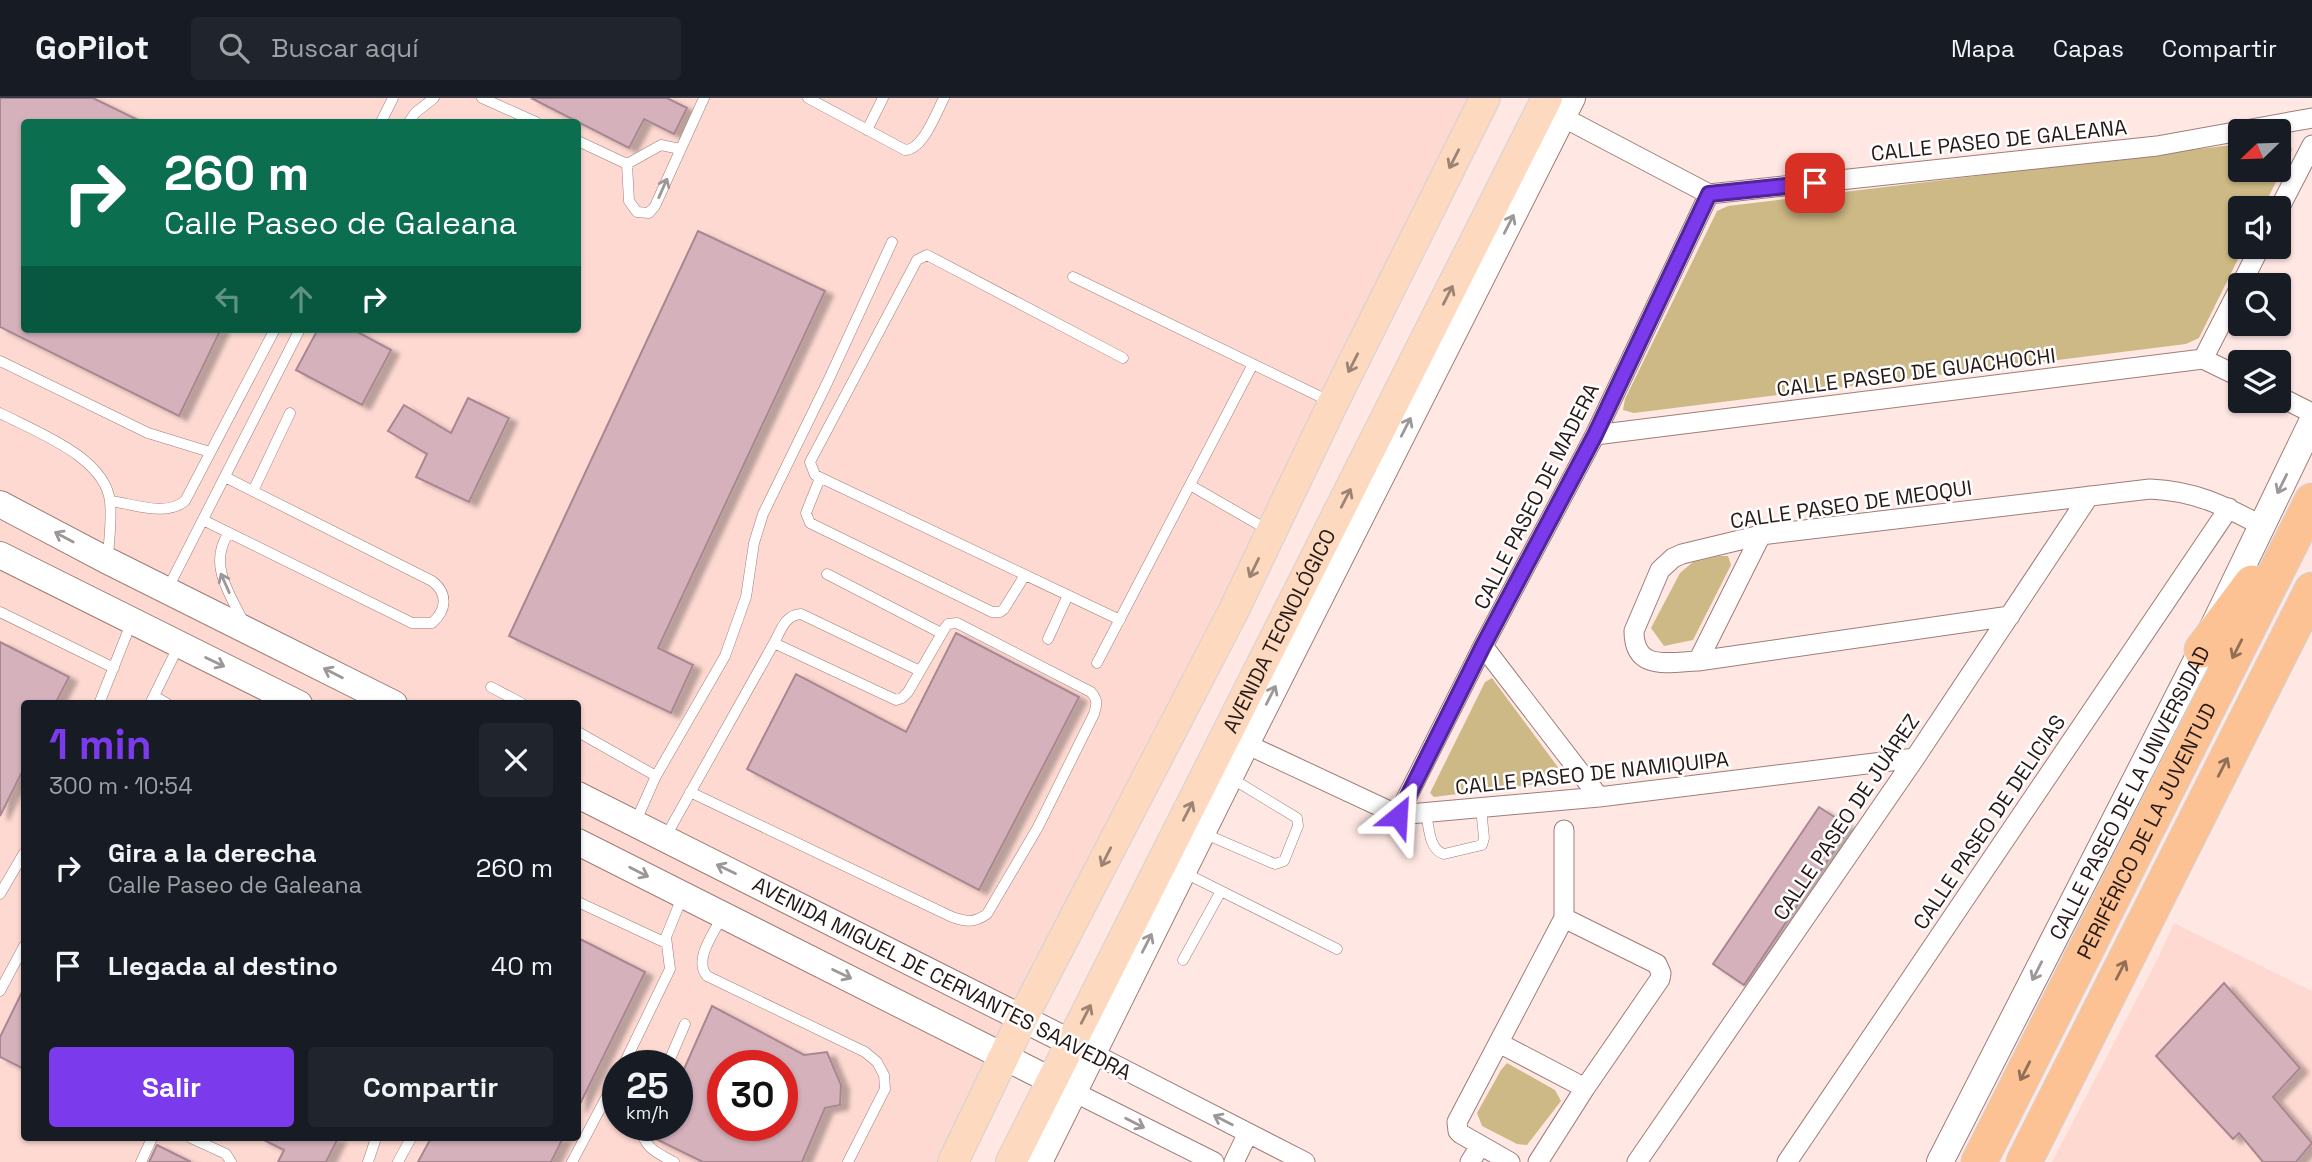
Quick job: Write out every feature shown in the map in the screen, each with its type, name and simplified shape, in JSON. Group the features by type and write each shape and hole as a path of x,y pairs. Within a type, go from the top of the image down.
{"highway":[{"path":"2202,650 2311,502"},
{"name":"PERIFÉRICO DE LA JUVENTUD","path":"1979,1162 2311,502"},
{"name":"PERIFÉRICO DE LA JUVENTUD","path":"2024,1162 2312,590"}],"main road":[{"path":"953,1162 1023,1017 1233,612 1333,403 1485,98"},
{"name":"AVENIDA TECNOLÓGICO","path":"1011,1162 1063,1086 1556,105"}],"street":[{"path":"1082,1048 1182,872 1230,778 1556,105 1709,194"},
{"name":"CALLE PASEO DE GALEANA","path":"1709,194 2157,146 2312,118"},
{"path":"2286,196 2312,145"},
{"name":"CALLE PASEO DE MADERA","path":"1398,816 1483,646 1595,435 1709,194"},
{"path":"2228,310 2203,359 2228,371"},
{"name":"CALLE PASEO DE GUACHOCHI","path":"1595,435 2203,359"},
{"path":"2291,402 2312,412"},
{"name":"CALLE PASEO DE LA UNIVERSIDAD","path":"1940,1162 2202,650 2312,422"},
{"name":"CALLE PASEO DE MEOQUI","path":"2010,616 1698,661 1656,663 1647,660 1637,647 1634,631 1660,570 1672,558 1761,535 2150,489 2172,490 2199,496 2262,526"},
{"name":"CALLE PASEO DE JUÁREZ","path":"1637,1162 1915,758 2089,496"},
{"path":"0,503 108,561 386,700"},
{"name":"CALLE PASEO DE DELICIAS","path":"1787,1162 2229,508"},
{"path":"1698,661 1761,535"},
{"path":"0,555 291,700"},
{"path":"1483,646 1599,797"},
{"path":"1246,744 1398,816"},
{"name":"CALLE PASEO DE NAMIQUIPA","path":"1398,816 1599,797 1915,758"},
{"name":"AVENIDA MIGUEL DE CERVANTES SAAVEDRA","path":"581,797 1306,1162"},
{"path":"1506,1161 1475,1154 1458,1131 1457,1122 1564,918 1563,830"},
{"name":"AVENIDA MIGUEL DE CERVANTES SAAVEDRA","path":"581,844 1214,1162"},
{"path":"1538,1162 1660,979 1661,973 1657,964 1564,918"},
{"path":"933,1020 951,981"},
{"path":"1499,1042 1585,1088"},
{"path":"1039,1162 1063,1086"},
{"path":"1234,1162 1248,1133"}],"lane":[{"path":"382,119 393,98"},
{"path":"411,119 434,98"},
{"path":"482,98 529,119"},
{"path":"627,164 629,201 637,212 649,213 655,206 704,98"},
{"path":"867,130 883,98"},
{"path":"813,99 905,150 911,150 920,144 944,98"},
{"path":"581,142 627,164"},
{"path":"627,164 661,145 680,149"},
{"path":"635,824 656,776 724,656 746,597 754,543 763,514 892,242"},
{"path":"1120,620 820,478 812,471 810,462 917,260 922,256 927,255 1123,358"},
{"path":"1073,277 1333,403"},
{"path":"110,501 163,510 176,509 185,501 273,333"},
{"path":"167,590 298,333"},
{"path":"0,361 148,433 210,452"},
{"path":"1097,663 1253,364"},
{"path":"0,413 75,452 96,472 107,489 110,501 108,561"},
{"path":"253,491 290,414"},
{"path":"203,520 412,623 432,623 442,609 445,600 443,593 432,581 225,477"},
{"path":"820,478 806,513 810,523 992,612 1004,609 1025,575"},
{"path":"1190,485 1272,532"},
{"path":"228,534 219,550 220,571 248,631"},
{"path":"827,573 942,633"},
{"path":"1048,639 1068,595"},
{"path":"0,612 114,668"},
{"path":"665,839 791,616 801,614 920,671"},
{"path":"101,700 132,620"},
{"path":"690,792 952,917 967,922 978,920 987,914 1038,827 1097,704 1096,697 1091,692 960,624 948,624 908,692 896,700 774,643"},
{"path":"152,700 179,644"},
{"path":"491,687 515,700"},
{"path":"581,734 656,776"},
{"path":"1202,833 1275,864 1284,862 1298,826 1297,818 1230,778"},
{"path":"1426,813 1433,846 1439,853 1444,854 1482,845 1484,838 1481,808"},
{"path":"0,894 21,858"},
{"path":"1182,872 1337,949"},
{"path":"1183,960 1221,891"},
{"path":"630,1050 670,969 667,932 683,895"},
{"path":"581,903 666,943"},
{"path":"723,915 701,960 702,970 707,976 865,1052 877,1062 884,1075 885,1089 848,1162"},
{"path":"0,991 21,952"},
{"path":"674,1050 685,1024"},
{"path":"572,1162 602,1105"},
{"path":"141,1162 151,1141"},
{"path":"198,1141 226,1154 232,1162"},
{"path":"368,1162 375,1141"},
{"path":"398,1162 409,1141"},
{"path":"644,1141 648,1147 674,1162"}],"shaded area":[{"path":"0,98 1477,98 948,1162 0,1162"},
{"path":"2228,145 2228,182 2276,182 2269,196 2228,196 2228,259 2238,259 2231,273 2228,273 2228,279 2199,338 2186,344 1634,413 1623,410 1625,399 1717,211 1728,206"},
{"path":"1728,556 1731,565 1693,640 1664,646 1651,628 1680,573 1693,562"},
{"path":"1492,678 1566,778 1560,781 1434,797 1430,793 1485,682"},
{"path":"2174,923 2312,991 2312,1162 2052,1162"},
{"path":"1507,1063 1555,1090 1561,1101 1527,1145 1517,1144 1482,1126 1477,1113"}],"building":[{"path":"0,98 93,98 136,119 21,119 21,333 219,333 179,416 0,327"},
{"path":"531,98 667,98 687,108 674,134 644,119 629,148 581,124 581,119 572,119"},
{"path":"698,231 825,291 658,648 693,665 671,713 509,636"},
{"path":"316,333 359,333 391,350 362,405 296,370"},
{"path":"468,398 509,418 469,502 416,477 427,454 388,431 404,405 451,433"},
{"path":"956,633 1079,697 979,890 747,769 796,674 906,732"},
{"path":"0,642 69,677 57,700 21,700 21,774 0,816"},
{"path":"1819,807 1850,827 1744,985 1713,964"},
{"path":"581,940 645,972 607,1050 602,1050 602,1059 581,1102"},
{"path":"2224,983 2300,1068 2273,1097 2312,1143 2296,1162 2263,1162 2239,1133 2233,1139 2156,1056"},
{"path":"21,994 21,1068 0,1057 0,1037"},
{"path":"712,1006 795,1050 707,1050 707,1141 798,1141 798,1052 804,1055 827,1052 841,1085 840,1105 825,1108 802,1162 703,1162 660,1141 693,1141 693,1050"},
{"path":"266,1141 336,1141 326,1162 278,1162 284,1150"},
{"path":"429,1141 562,1141 551,1162 418,1162"},
{"path":"157,1145 191,1162 149,1162"}],"route":[{"path":"1398,816 1483,646 1595,435 1709,194 1815,183"}]}
